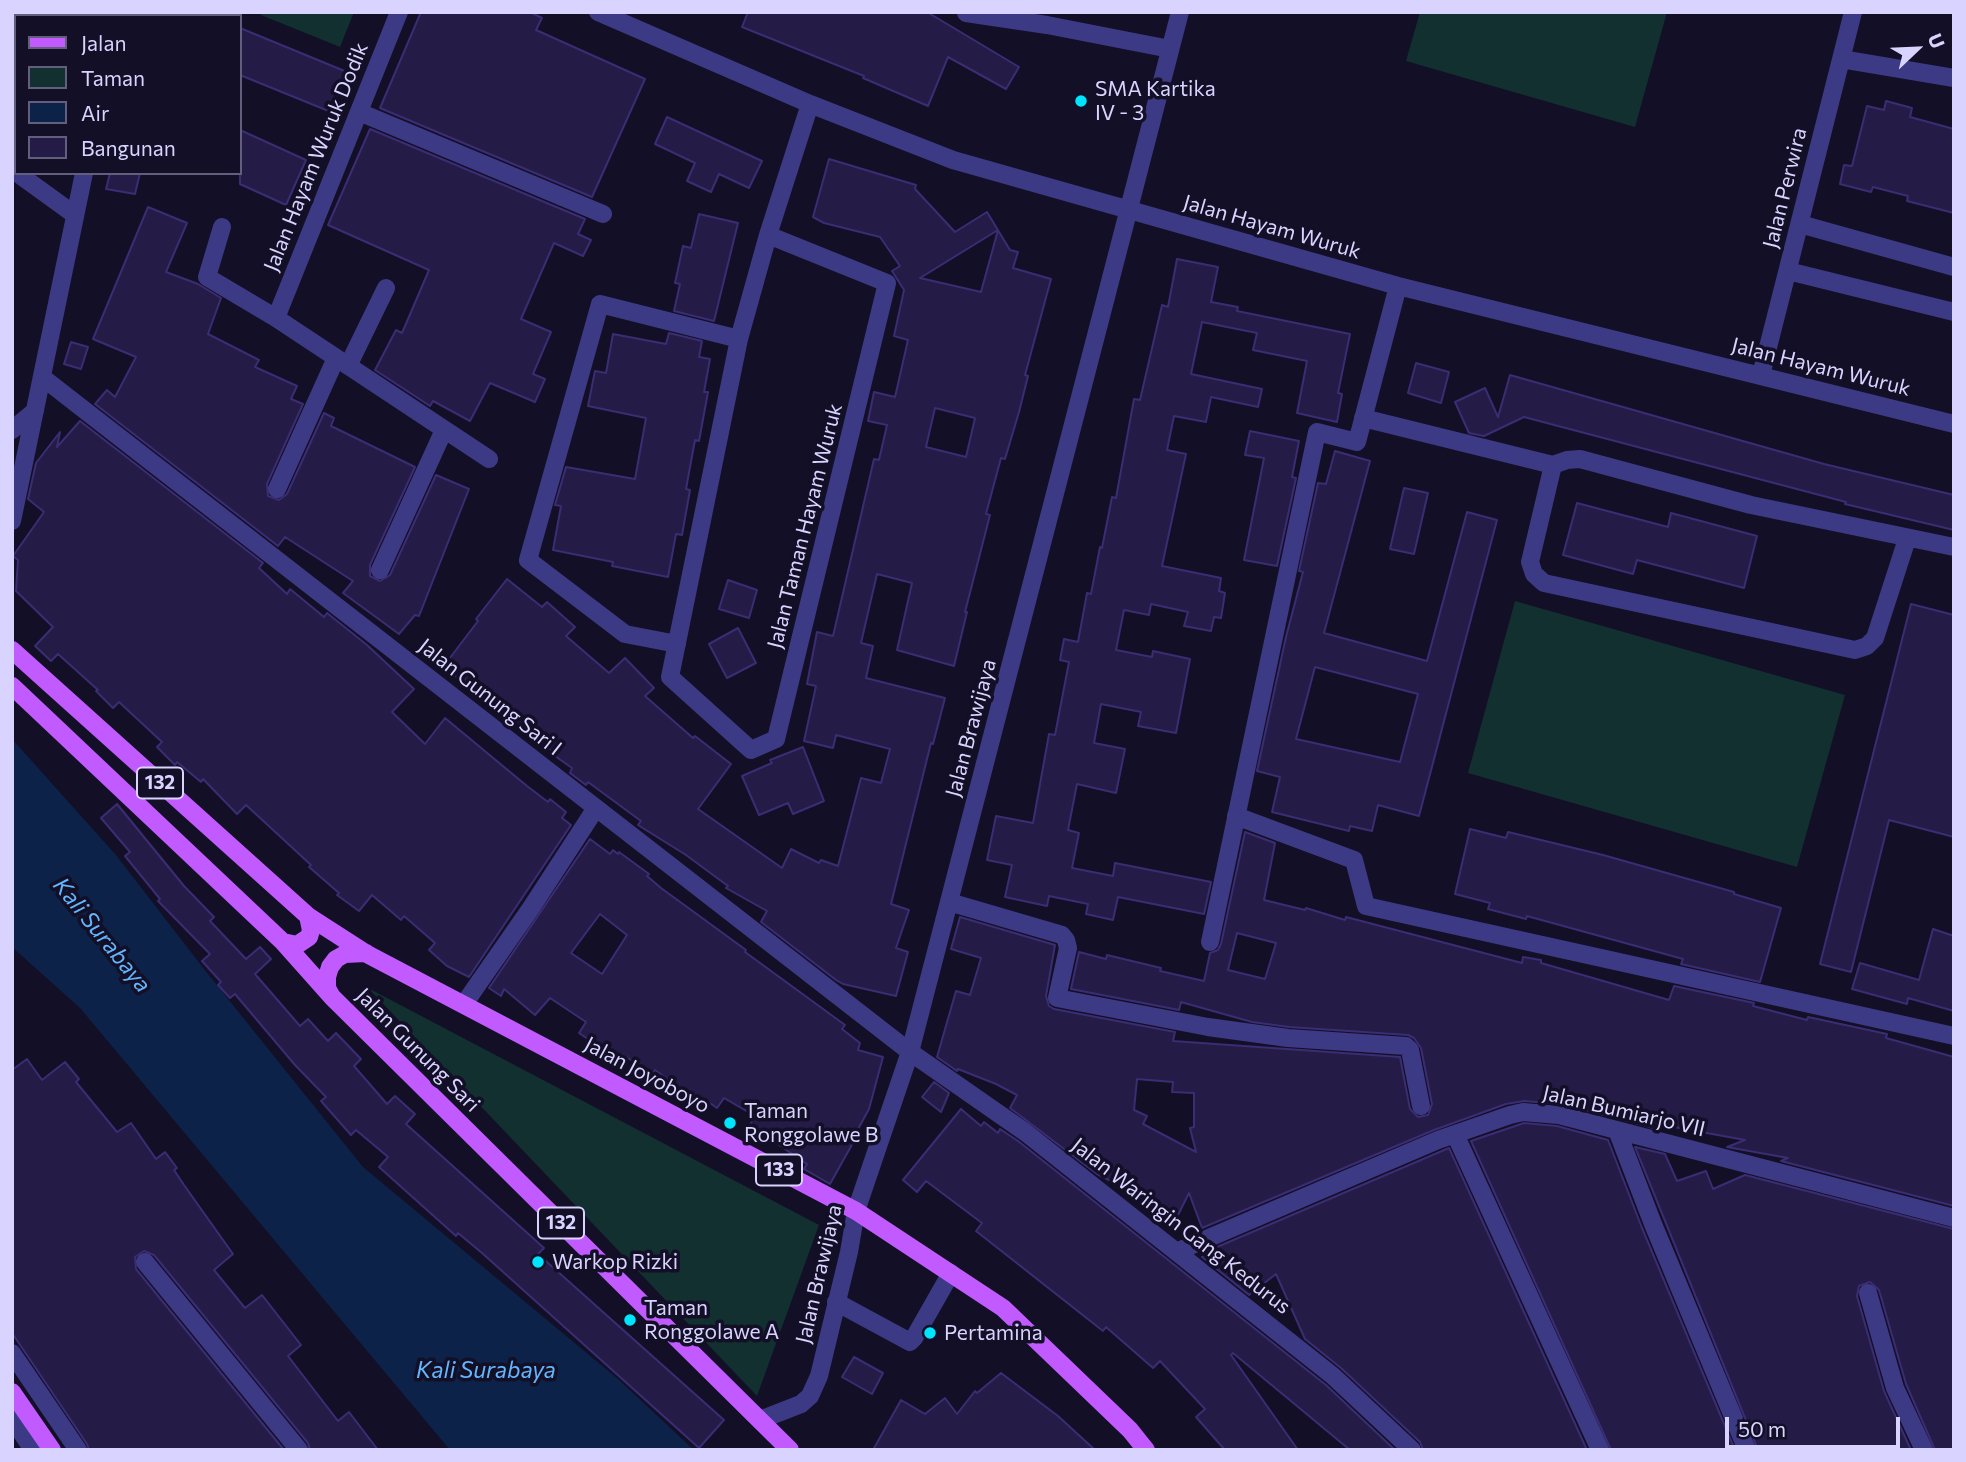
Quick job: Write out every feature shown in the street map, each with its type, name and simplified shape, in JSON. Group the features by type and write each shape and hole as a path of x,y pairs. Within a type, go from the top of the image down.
{"main road":[{"name":"132","path":"12,650 308,916"},
{"name":"Jalan Gunung Sari","path":"12,686 283,942 332,997 790,1450"},
{"path":"283,942 297,945 309,937 311,922 308,916"},
{"name":"Jalan Joyoboyo","path":"308,916 367,954 856,1211 1003,1308 1129,1430 1146,1450"},
{"path":"332,997 327,988 327,977 336,959 355,952 367,954"},
{"path":"12,1392 52,1450"}],"street":[{"name":"Jalan Hayam Wuruk Dodik","path":"276,318 399,12"},
{"name":"Jalan Hayam Wuruk","path":"598,12 810,104 953,160 1398,286 1954,424"},
{"name":"Jalan Brawijaya","path":"760,1420 801,1404 815,1388 849,1252 856,1211 910,1052 1180,12"},
{"name":"Jalan Perwira","path":"1762,375 1853,12"},
{"path":"966,13 1047,25 1170,49"},
{"path":"1841,59 1954,78"},
{"name":"Jalan Taman Hayam Wuruk","path":"768,235 887,283 776,739 751,750 670,677 739,339 768,235 810,104"},
{"path":"359,112 603,214"},
{"path":"19,175 75,215"},
{"path":"12,520 84,175"},
{"path":"1800,224 1954,267"},
{"path":"222,228 207,277 276,318 489,459"},
{"path":"1788,271 1954,312"},
{"path":"1209,942 1317,432 1357,443 1398,286"},
{"path":"276,489 342,362 386,288"},
{"path":"677,644 625,634 528,560 600,304 739,339"},
{"name":"Jalan Gunung Sari I","path":"42,377 910,1052"},
{"path":"14,426 35,411"},
{"path":"1363,418 1553,466 1567,460 1580,459 1751,505 1954,547"},
{"path":"380,570 444,429"},
{"path":"1553,466 1530,562 1534,574 1544,583 1855,650 1867,646 1875,638 1907,539"},
{"path":"464,1004 596,808"},
{"path":"1236,816 1354,860 1366,906 1954,1036"},
{"path":"949,902 1062,934 1068,948 1057,999 1208,1027 1275,1036 1406,1046 1410,1050 1421,1106"},
{"name":"Jalan Waringin Gang Kedurus","path":"910,1052 1025,1132 1176,1251 1333,1376 1412,1450"},
{"name":"Jalan Bumiarjo VII","path":"1176,1251 1455,1134 1523,1112 1559,1115 1618,1133 1954,1218"},
{"path":"1618,1133 1747,1450"},
{"path":"1455,1134 1600,1450"},
{"path":"145,1262 299,1450"},
{"path":"836,1302 910,1342 950,1273"},
{"path":"1868,1293 1895,1388 1924,1450"},
{"path":"12,1353 78,1450"},
{"path":"12,1418 33,1450"}],"green space":[{"path":"262,12 354,12 340,47 261,15"},
{"path":"1420,12 1667,12 1635,127 1406,61"},
{"path":"1515,601 1845,695 1797,867 1468,773"},
{"path":"368,988 819,1225 757,1396"}],"water":[{"name":"Kali Surabaya","path":"12,739 116,855 363,1167 618,1379 694,1450 450,1450 80,1008 12,947"}],"building":[{"path":"421,12 530,12 542,18 536,30 645,79 592,197 380,108"},
{"path":"748,12 927,12 1019,67 1006,89 948,57 928,106 863,78 864,76 742,27"},
{"path":"242,29 347,72 331,112 242,76"},
{"path":"1886,101 1912,108 1910,117 1954,129 1954,213 1907,201 1908,196 1873,187 1871,192 1840,184 1844,165 1852,166 1867,106 1884,110"},
{"path":"667,117 762,161 749,188 719,174 711,192 687,181 695,163 655,144"},
{"path":"370,129 585,219 578,234 591,240 583,256 554,243 521,319 551,332 533,374 545,379 535,402 490,383 470,421 433,401 430,406 375,370 396,330 402,333 429,270 328,225"},
{"path":"242,131 306,160 286,205 240,184"},
{"path":"829,159 916,185 915,189 955,232 987,212 998,230 1010,250 1018,252 1013,268 1051,279 1025,375 1028,376 1019,412 1005,459 1001,458 986,514 990,515 954,666 897,650 912,583 877,574 861,643 873,646 866,678 945,698 933,744 931,743 891,904 909,910 896,948 908,952 896,996 836,980 761,922 767,911 726,888 728,886 686,855 638,825 641,821 588,782 586,785 570,773 572,768 555,756 557,754 504,716 494,703 460,676 458,678 443,667 507,579 542,607 547,602 575,627 566,636 609,673 625,658 654,688 645,696 693,738 695,736 731,764 698,809 782,868 791,849 819,863 821,860 838,866 861,778 881,783 890,749 836,735 833,748 804,741 816,686 807,684 817,632 833,636 874,459 879,460 887,425 868,421 874,392 895,397 908,340 894,336 904,290 892,271 900,266 880,237 824,223 813,217","holes":["998,230 981,292 920,278","935,408 975,418 966,457 926,447"]},
{"path":"110,175 140,175 135,194 106,189"},
{"path":"148,207 187,223 166,272 198,284 221,298 208,334 259,360 255,367 297,386 291,399 303,404 267,484 268,496 279,500 287,494 324,413 334,418 331,426 415,467 370,565 370,576 380,581 390,575 436,475 469,489 419,616 415,615 399,634 343,593 353,581 285,537 278,546 95,404 107,390 115,397 136,357 93,339"},
{"path":"699,214 738,223 714,321 674,311 680,284 675,283 683,246 691,248"},
{"path":"1177,259 1218,267 1211,302 1238,307 1237,311 1350,334 1338,393 1342,394 1337,422 1297,413 1307,361 1253,350 1257,333 1202,322 1191,374 1262,389 1258,407 1211,397 1206,422 1174,416 1167,450 1186,454 1162,566 1221,578 1219,591 1225,593 1221,618 1214,617 1211,631 1184,626 1188,612 1151,604 1149,615 1124,610 1116,650 1152,657 1153,651 1190,659 1176,733 1138,726 1141,712 1101,704 1094,743 1125,749 1116,793 1077,784 1068,830 1079,833 1072,868 1113,876 1115,863 1211,882 1204,914 1118,897 1113,920 1086,914 1088,904 1049,896 1047,906 1005,897 1012,865 987,860 996,816 1033,823 1049,734 1055,735 1069,662 1060,660 1064,639 1078,642 1087,593 1091,594 1112,497 1116,498 1134,399 1140,400 1162,305 1168,307"},
{"path":"669,333 702,341 699,357 710,359 704,392 708,392 699,441 695,440 686,489 690,490 682,535 676,534 668,577 553,550 561,506 555,505 566,467 635,479 646,418 588,406 595,371 606,373 613,334 666,344"},
{"path":"71,342 88,347 81,369 64,364"},
{"path":"1416,363 1449,372 1441,403 1408,393"},
{"path":"1510,375 1824,464 1954,495 1954,530 1845,504 1846,502 1524,417 1484,436 1469,433 1455,402 1485,388 1498,417"},
{"path":"80,421 263,563 259,568 287,594 290,589 324,617 327,613 367,645 414,689 392,712 425,744 445,718 527,786 566,812 562,818 571,825 469,977 447,966 429,950 435,943 404,916 401,920 372,895 359,911 337,895 339,893 309,867 311,865 246,805 237,814 203,779 201,782 177,762 175,765 157,747 162,742 119,702 113,708 96,691 98,690 58,654 51,661 35,646 53,627 16,591 18,560 13,556 44,512 28,499 36,463 60,432 57,447"},
{"path":"1250,431 1299,441 1292,477 1296,478 1277,566 1244,560 1264,458 1245,455"},
{"path":"1335,451 1370,461 1324,633 1427,661 1467,512 1497,520 1419,816 1378,805 1372,831 1350,826 1349,831 1272,812 1280,777 1257,771 1303,572 1299,571 1318,483 1326,484","holes":["1315,667 1418,694 1400,762 1296,739"]},
{"path":"1404,488 1428,493 1414,554 1390,549"},
{"path":"1577,503 1668,527 1671,513 1757,536 1744,588 1637,560 1633,574 1563,555"},
{"path":"728,580 757,590 749,618 719,609"},
{"path":"1911,604 1954,615 1954,837 1889,820 1851,972 1820,964"},
{"path":"738,628 756,663 727,678 709,644"},
{"path":"803,747 824,801 793,814 788,803 759,815 742,776 772,763 770,760"},
{"path":"117,804 184,886 214,917 210,921 246,959 260,947 271,959 255,974 300,1026 308,1019 328,1041 336,1033 361,1059 354,1066 387,1104 395,1096 415,1114 406,1124 544,1248 538,1254 724,1420 699,1448 482,1253 458,1233 456,1236 379,1167 388,1157 356,1130 351,1135 321,1101 326,1097 235,994 230,998 218,985 221,982 202,961 210,954 158,901 160,899 125,856 130,852 101,818"},
{"path":"1470,829 1506,838 1508,832 1603,855 1781,908 1760,982 1681,964 1683,959 1527,916 1526,919 1488,909 1490,903 1455,894"},
{"path":"1245,832 1275,843 1264,900 1305,910 1306,908 1345,920 1346,917 1522,963 1523,957 1541,960 1541,963 1669,1000 1674,986 1754,1003 1753,1006 1807,1020 1808,1017 1887,1034 1886,1038 1954,1057 1954,1206 1781,1161 1788,1158 1727,1147 1745,1140 1652,1123 1654,1128 1562,1104 1524,1101 1506,1104 1434,1130 1202,1228 1189,1193 1178,1215 1097,1174 1010,1108 1017,1095 996,1084 958,1069 957,1071 937,1057 956,991 970,995 981,958 951,949 960,917 1055,945 1046,996 1049,1006 1054,1009 1175,1032 1173,1041 1400,1057 1410,1109 1418,1117 1428,1115 1432,1104 1421,1048 1414,1038 1408,1035 1252,1022 1181,1002 1179,1010 1071,989 1079,952 1106,959 1107,955 1204,981 1210,953 1218,950","holes":["1237,933 1276,943 1265,979 1228,970","1137,1079 1173,1082 1172,1092 1194,1093 1194,1127 1190,1128 1196,1152 1143,1124 1147,1116 1134,1110"]},
{"path":"590,839 610,854 613,850 618,854 619,852 649,874 647,876 661,888 845,1025 842,1029 860,1043 858,1050 883,1057 869,1109 830,1184 804,1169 807,1164 748,1128 755,1116 724,1098 717,1108 704,1099 702,1104 655,1070 652,1074 622,1054 620,1056 603,1045 601,1048 579,1033 586,1022 550,998 535,1015 504,989 501,996 489,988","holes":["600,914 627,935 602,974 571,953"]},
{"path":"1933,929 1954,936 1954,1011 1908,998 1907,1004 1852,989 1860,963 1919,980"},
{"path":"27,1059 42,1080 65,1062 79,1079 76,1082 117,1132 131,1123 156,1159 165,1152 177,1168 174,1170 184,1185 233,1254 214,1270 245,1308 262,1295 301,1345 288,1356 338,1421 349,1412 378,1450 310,1450 308,1443 154,1255 144,1251 135,1257 136,1269 284,1450 89,1450 12,1333 12,1070"},
{"path":"934,1082 949,1093 941,1112 922,1097"},
{"path":"961,1109 981,1126 984,1122 998,1133 1000,1129 1018,1141 1326,1385 1395,1450 1350,1450 1233,1353 1231,1355 1298,1450 1225,1450 1196,1417 1205,1409 1160,1361 1153,1368 1106,1327 1103,1331 976,1231 982,1223 926,1181 917,1192 903,1180"},
{"path":"1524,1123 1557,1126 1608,1140 1735,1450 1611,1450 1471,1141"},
{"path":"1635,1147 1665,1154 1677,1181 1706,1171 1713,1189 1745,1175 1954,1229 1954,1450 1935,1450 1906,1384 1879,1290 1870,1282 1859,1286 1857,1296 1884,1391 1911,1450 1758,1450"},
{"path":"1449,1148 1587,1450 1423,1450 1420,1442 1341,1368 1305,1339 1276,1274 1249,1295 1202,1257 1210,1250"},
{"path":"854,1357 883,1373 872,1394 842,1377"},
{"path":"1001,1373 1058,1416 1095,1450 873,1450 901,1400 925,1414 945,1398 957,1414 975,1391 977,1393"}],"place":[{"name":"SMA Kartika IV - 3","path":"1081,101"},
{"name":"Taman Ronggolawe B","path":"730,1123"},
{"name":"Warkop Rizki","path":"538,1262"},
{"name":"Taman Ronggolawe A","path":"630,1320"},
{"name":"Pertamina","path":"930,1333"}]}
